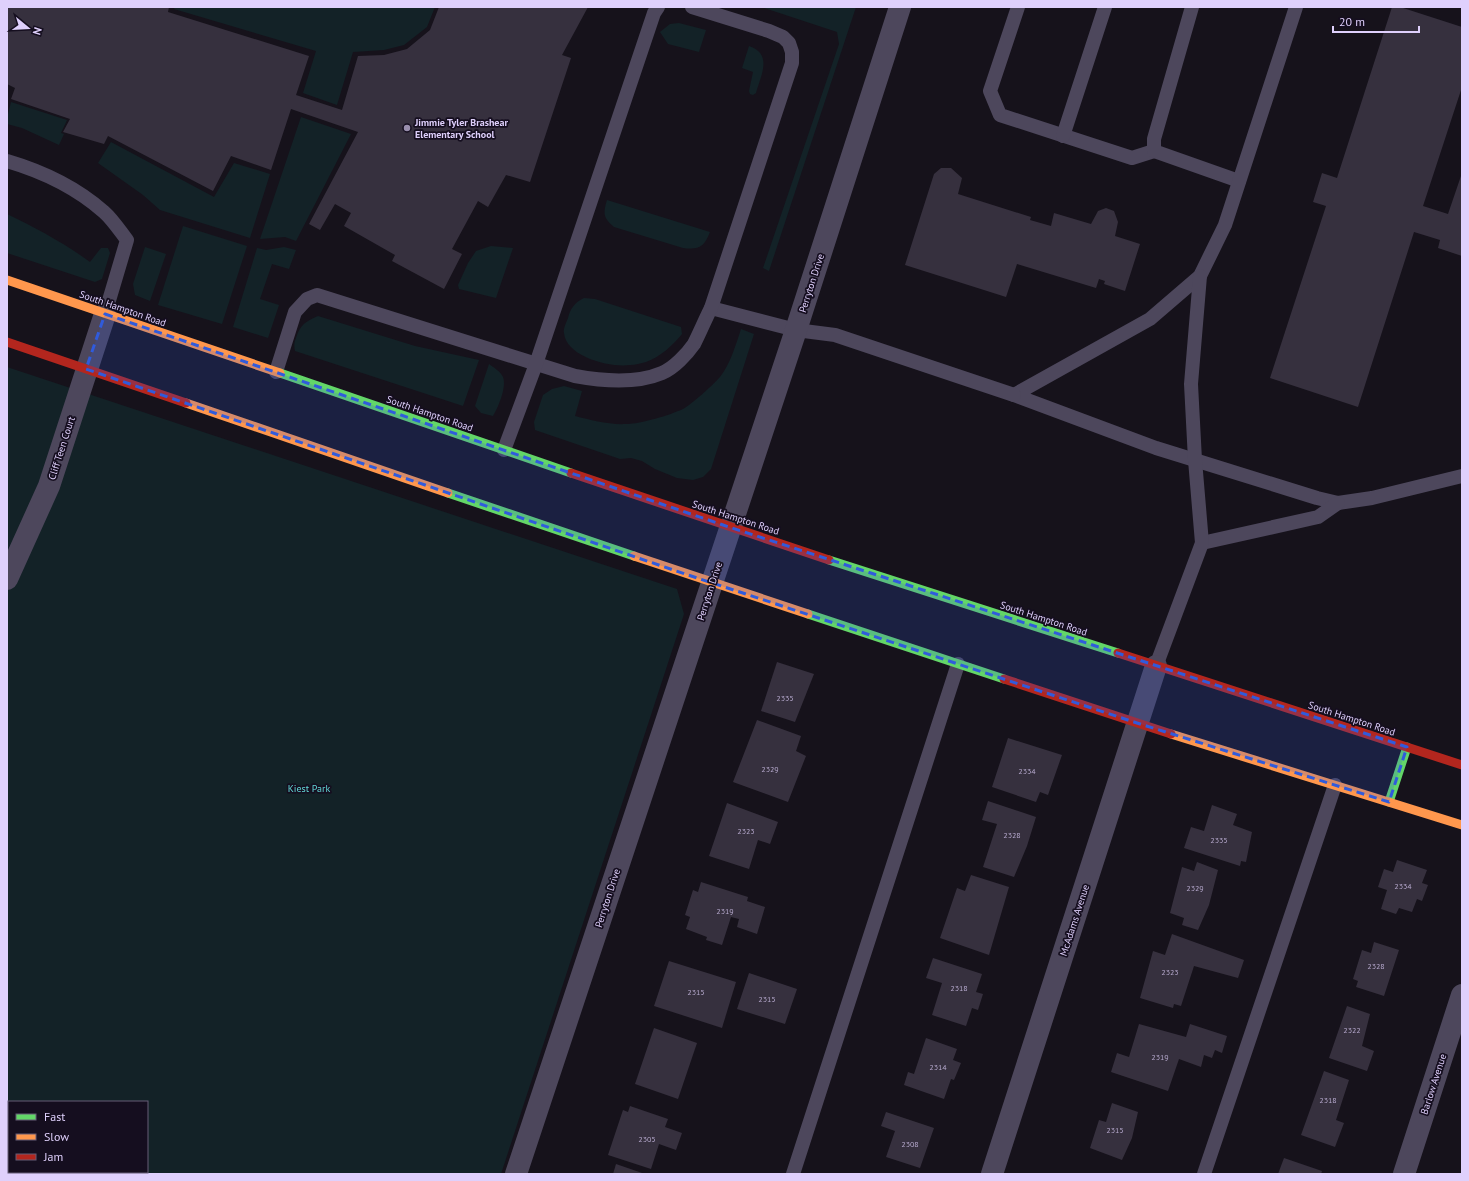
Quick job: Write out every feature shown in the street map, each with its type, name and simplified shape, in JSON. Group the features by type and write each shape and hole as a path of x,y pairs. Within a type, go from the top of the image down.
{"main road":[{"name":"South Hampton Road","path":"7,280 729,527 1462,765"},
{"path":"7,342 711,583 1137,724 1462,825"},
{"path":"1389,802 1407,747"}],"street":[{"name":"Perryton Drive","path":"516,1174 729,527 796,330 900,7"},
{"name":"Cliff Teen Court","path":"7,579 49,486 105,314"},
{"name":"McAdams Avenue","path":"992,1174 1156,666"},
{"name":"Barlow Avenue","path":"1404,1174 1462,995"}],"lane":[{"path":"504,450 536,364 654,13 658,7"},
{"path":"276,372 295,312 307,299 317,295 575,376 596,380 628,380 649,377 664,372 677,363 693,345 711,308 792,62 792,52 789,43 783,37 769,31 692,7"},
{"path":"1018,7 990,91 1000,115 1132,158 1154,151 1240,181"},
{"path":"1063,136 1105,7"},
{"path":"1154,151 1154,139 1192,7"},
{"path":"1156,666 1202,543 1195,460 1191,384 1200,276 1225,225 1293,9"},
{"path":"7,161 49,178 78,192 104,213 127,240 105,314"},
{"path":"1014,395 1150,319 1200,276"},
{"path":"711,308 796,330 834,335 1014,395 1156,448 1317,498 1338,503 1372,498 1462,476"},
{"path":"1202,543 1318,517 1338,503"},
{"path":"793,1174 958,664"},
{"path":"1204,1174 1335,785"}],"highlighted area":[{"path":"105,314 729,527 1407,747 1389,802 1137,723 685,574 86,369"}],"green space":[{"path":"175,7 435,7 427,27 404,45 384,50 353,52 337,105 303,93 316,51 174,9"},
{"path":"761,7 856,7 769,271 763,268 839,44 837,32"},
{"path":"679,23 706,30 699,52 668,44 660,32 670,24"},
{"path":"749,46 761,54 763,60 762,72 756,93 753,95 750,94 749,91 753,72 742,68"},
{"path":"11,102 67,120 61,133 64,134 59,145 22,128 7,124"},
{"path":"301,117 351,134 296,241 285,237 260,239"},
{"path":"111,142 214,197 234,163 270,174 250,238 160,210 143,195 98,163"},
{"path":"607,200 710,232 703,244 697,248 689,249 614,227 605,215"},
{"path":"7,214 50,236 90,262 101,248 108,248 110,253 102,279 95,282 7,253"},
{"path":"183,226 247,246 222,324 158,305"},
{"path":"491,246 513,248 496,298 459,289 458,285 468,263 476,251"},
{"path":"145,247 166,254 150,301 135,295 133,284"},
{"path":"284,247 296,250 289,269 272,264 260,299 279,305 268,338 233,327 257,248 266,250"},
{"path":"584,298 595,299 681,327 682,334 666,351 646,362 634,365 612,365 601,363 572,349 567,341 564,331 570,312 578,302"},
{"path":"318,316 415,346 479,360 463,406 295,351 294,346 296,338 302,326"},
{"path":"741,329 754,334 711,469 703,477 693,480 677,478 655,469 642,461 631,458 620,459 535,430 534,422 543,395 552,389 564,386 582,391 575,416 600,422 632,424 647,421 683,409 708,389 724,372"},
{"path":"489,364 500,373 504,381 501,397 493,416 481,413 475,406"},
{"name":"Kiest Park","path":"7,367 677,589 684,614 501,1174 7,1174"}],"building":[{"path":"7,7 169,7 168,12 309,56 296,95 342,110 358,56 384,55 407,49 430,30 439,7 588,7 562,55 571,58 530,182 506,175 488,207 478,201 452,249 462,254 444,289 392,261 395,255 344,226 351,213 335,204 320,230 309,224 358,132 291,109 271,170 231,156 213,191 108,136 104,144 63,132 70,119 11,99 15,88 7,84"},
{"path":"1392,7 1400,7 1462,27 1462,87 1423,206 1448,214 1462,173 1462,256 1438,248 1440,240 1414,232 1358,407 1270,378 1326,206 1313,202 1322,173 1337,178"},
{"path":"941,168 951,168 962,178 958,194 1031,217 1030,220 1051,226 1054,213 1091,224 1098,211 1106,208 1114,211 1118,222 1115,236 1140,244 1125,291 1104,284 1105,281 1099,279 1096,288 1017,264 1006,297 905,265 934,174"},
{"path":"777,662 814,674 795,722 761,711"},
{"path":"757,720 801,736 796,751 806,756 788,802 733,782"},
{"path":"1008,738 1062,755 1048,795 1040,792 1036,802 992,787"},
{"path":"988,801 1036,817 1027,846 1014,877 983,867 997,824 982,820"},
{"path":"727,803 778,822 770,844 758,840 749,869 709,856"},
{"path":"1212,805 1237,814 1233,825 1252,832 1246,862 1241,861 1240,866 1184,848 1191,827 1204,831"},
{"path":"1397,860 1427,870 1422,883 1428,885 1422,901 1417,899 1412,912 1399,908 1396,914 1381,909 1387,890 1378,887 1384,869 1393,872"},
{"path":"1197,862 1218,870 1209,905 1198,930 1182,925 1184,918 1170,913 1182,867 1194,871"},
{"path":"971,875 1009,887 989,955 940,938 957,888 965,891"},
{"path":"701,882 748,897 747,901 765,907 757,934 737,927 739,919 731,917 722,945 706,940 707,937 686,929 690,917 685,915 693,890 698,892"},
{"path":"1172,934 1244,960 1238,978 1194,966 1181,1006 1174,1004 1173,1008 1140,998 1153,951 1165,955"},
{"path":"1374,942 1399,950 1384,996 1356,987 1358,981 1353,979 1362,950 1371,953"},
{"path":"933,958 982,974 976,992 983,994 978,1010 972,1008 966,1026 932,1015 942,983 926,978"},
{"path":"669,961 736,982 722,1028 654,1006"},
{"path":"749,973 797,989 785,1024 737,1009"},
{"path":"1347,1006 1370,1014 1362,1046 1374,1051 1367,1071 1329,1058"},
{"path":"1139,1024 1186,1037 1190,1024 1227,1036 1222,1053 1215,1050 1212,1058 1204,1055 1201,1067 1179,1059 1168,1091 1111,1072 1117,1053 1129,1057"},
{"path":"654,1028 697,1043 678,1099 635,1084"},
{"path":"926,1038 957,1049 953,1060 961,1063 954,1080 951,1079 944,1099 904,1085 908,1072 914,1074"},
{"path":"1324,1071 1349,1080 1336,1120 1344,1123 1335,1147 1301,1135"},
{"path":"1112,1103 1138,1112 1132,1138 1122,1160 1090,1148 1099,1120 1106,1122"},
{"path":"630,1106 668,1119 665,1127 682,1133 676,1150 659,1144 651,1169 608,1155 623,1110 628,1112"},
{"path":"886,1112 934,1128 920,1168 886,1157 895,1131 881,1126"},
{"path":"1284,1158 1322,1171 1321,1174 1278,1174"},
{"path":"616,1164 645,1174 613,1174"}],"traffic: fast":[{"path":"280,373 571,473"},
{"path":"448,493 634,556"},
{"path":"829,560 1118,653"},
{"path":"808,614 1004,679"},
{"path":"1389,802 1407,747"}],"traffic: slow":[{"path":"7,280 280,373"},
{"path":"186,403 448,493"},
{"path":"634,556 808,614"},
{"path":"1171,734 1462,825"}],"traffic: jam":[{"path":"7,342 186,403"},
{"path":"571,473 829,560"},
{"path":"1118,653 1462,765"},
{"path":"1004,679 1171,734"}],"place":[{"name":"Jimmie Tyler Brashear Elementary School","path":"407,128"}]}
